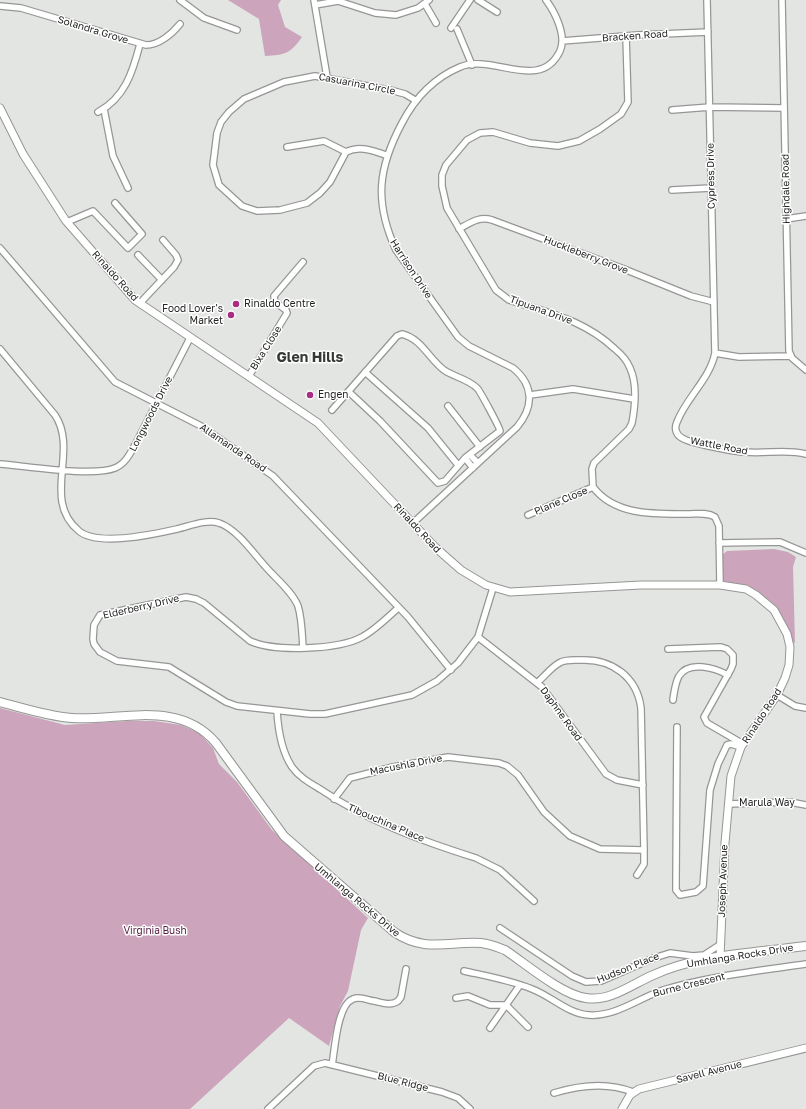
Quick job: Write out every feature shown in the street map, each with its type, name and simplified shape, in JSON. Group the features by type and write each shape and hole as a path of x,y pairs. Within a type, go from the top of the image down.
{"main road":[{"name":"Umhlanga Rocks Drive","path":"0,702 61,717 87,718 158,715 178,718 198,726 216,743 270,817 292,844 383,923 402,937 410,941 432,946 477,943 496,946 505,950 569,992 586,998 605,997 662,971 682,965 720,957 806,946"}],"street":[{"path":"180,0 204,18 237,30"},
{"path":"470,0 454,29 472,65"},
{"path":"478,0 497,12"},
{"path":"546,0 559,26 562,41"},
{"name":"Cypress Drive","path":"707,0 715,353"},
{"name":"Highdale Road","path":"782,0 790,356"},
{"path":"327,77 314,2 342,1 386,15 404,13 427,2 436,23"},
{"name":"Solandra Grove","path":"0,6 21,8 140,44 152,45 158,43 171,34 180,24"},
{"name":"Bracken Road","path":"562,41 708,32"},
{"name":"Tipuana Drive","path":"593,487 592,469 594,462 629,429 632,423 634,400 631,368 620,354 606,341 587,328 560,315 510,300 496,290 458,229 447,208 442,186 442,175 446,165 458,149 467,140 480,132 493,132 530,143 558,146 579,141 600,130 621,114 628,102 626,36"},
{"name":"Harrison Drive","path":"530,395 519,372 469,346 458,337 396,250 390,236 382,197 381,184 386,155 392,142 415,100 425,90 460,67 472,65 499,66 535,72 552,63 560,50 562,41"},
{"path":"98,112 111,104 130,78 140,44"},
{"name":"Casuarina Circle","path":"346,152 330,182 320,192 307,203 290,208 262,211 248,209 225,192 219,185 214,173 213,157 217,133 221,122 236,105 254,94 284,82 304,77 327,77 394,90 415,100"},
{"path":"672,110 710,107 784,108"},
{"name":"Rinaldo Road","path":"0,108 23,154 67,222 127,291 140,304 318,423 454,566 493,588 503,591 519,592 641,585 720,585 746,589 767,603 781,621 790,647 789,665 777,695 742,746 731,776 728,804"},
{"path":"104,109 113,156 128,188"},
{"path":"287,147 324,141 346,152 352,149 362,149 386,155"},
{"path":"672,190 712,188"},
{"path":"67,222 93,211 128,248 142,234 115,203"},
{"path":"786,219 806,216"},
{"name":"Huckleberry Grove","path":"458,229 475,220 486,218 624,269 691,296 714,302"},
{"path":"140,304 178,260 163,240"},
{"name":"Allamanda Road","path":"0,248 112,379 201,426 273,476 398,608 451,670"},
{"path":"138,255 162,280"},
{"name":"Bixa Close","path":"249,376 287,312 275,302 274,296 303,262"},
{"path":"332,410 400,335 405,335 417,342 443,369 473,385 480,392 500,430 458,465 453,474 442,483 434,481 380,421 349,392"},
{"name":"Longwoods Drive","path":"0,464 102,471 120,466 128,457 190,338"},
{"path":"0,349 59,420 63,433 62,508 66,516 82,533 97,537 133,537 212,522 219,523 234,533 289,593 297,604 301,622 303,648"},
{"path":"715,353 738,357 790,356 806,369"},
{"name":"Wattle Road","path":"715,353 712,364 676,424 677,434 684,439 744,452 794,452 806,454"},
{"path":"365,372 422,422 458,465"},
{"path":"413,523 476,466 524,419 528,411 530,395 573,388 634,400"},
{"path":"448,406 480,447"},
{"path":"468,456 476,466"},
{"path":"593,487 607,501 634,511 651,514 712,515 715,517 719,526 720,585"},
{"name":"Plane Close","path":"528,515 593,487"},
{"path":"719,544 780,542 806,554"},
{"name":"Elderberry Drive","path":"398,608 368,633 353,641 303,648 264,645 250,641 204,603 196,598 186,597 100,615 95,622 93,639 94,644 100,652 105,655 126,663 169,667 226,702 237,706 277,711 326,714 401,698 428,688 451,670 478,637 493,588"},
{"name":"Daphne Road","path":"478,637 538,682 606,774 617,780 643,785"},
{"path":"668,649 704,647 727,649 733,655 734,659 728,675 704,717 707,723 742,746"},
{"path":"538,682 556,665 566,660 606,662 629,678 639,697 643,785 644,864 638,875"},
{"path":"673,700 679,677 689,669 713,668 728,675"},
{"path":"777,695 795,706 806,708"},
{"name":"Tibouchina Place","path":"277,711 286,755 292,768 305,779 334,799 366,817 476,858 493,866 534,901"},
{"path":"677,726 676,890 680,895 696,892 703,886 709,796 714,776 726,746 731,744 742,746"},
{"name":"Macushla Drive","path":"334,799 350,778 386,768 448,757 499,763 508,766 518,775 544,812 570,836 600,849 644,850"},
{"name":"Marula Way","path":"728,804 790,802 806,805"},
{"name":"Joseph Avenue","path":"720,957 728,804"},
{"name":"Hudson Place","path":"500,928 572,976 586,982 601,982 644,961 670,953 692,956 704,955 721,944"},
{"name":"Burne Crescent","path":"464,971 532,989 570,1010 595,1016 609,1013 664,990 720,977 806,964"},
{"path":"332,1065 341,1016 346,1004 359,998 389,1004 398,1002 401,997 406,969"},
{"path":"490,1028 520,985"},
{"path":"456,998 468,996 490,1005 506,1004 528,1026"},
{"name":"Savell Avenue","path":"633,1092 806,1048"},
{"name":"Blue Ridge","path":"268,1109 314,1066 325,1063 442,1092 458,1098 470,1109"},
{"path":"554,1093 576,1087 604,1085 633,1092 622,1109"}],"green space":[{"path":"228,0 281,0 278,5 285,27 302,37 290,50 278,55 265,56 259,19"},
{"path":"774,549 788,552 796,557 793,567 795,643 792,642 787,626 769,605 745,588 722,586 722,555 727,551"},
{"name":"Virginia Bush","path":"0,708 65,725 154,721 181,725 199,733 213,748 219,764 237,782 272,830 368,918 361,930 348,991 340,1006 329,1046 289,1018 190,1109 0,1109"}],"place":[{"name":"Rinaldo Centre","path":"236,304"},
{"name":"Food Lover's Market","path":"231,315"},
{"name":"Engen","path":"310,395"}],"district":[{"name":"Glen Hills","path":"310,358"}]}
